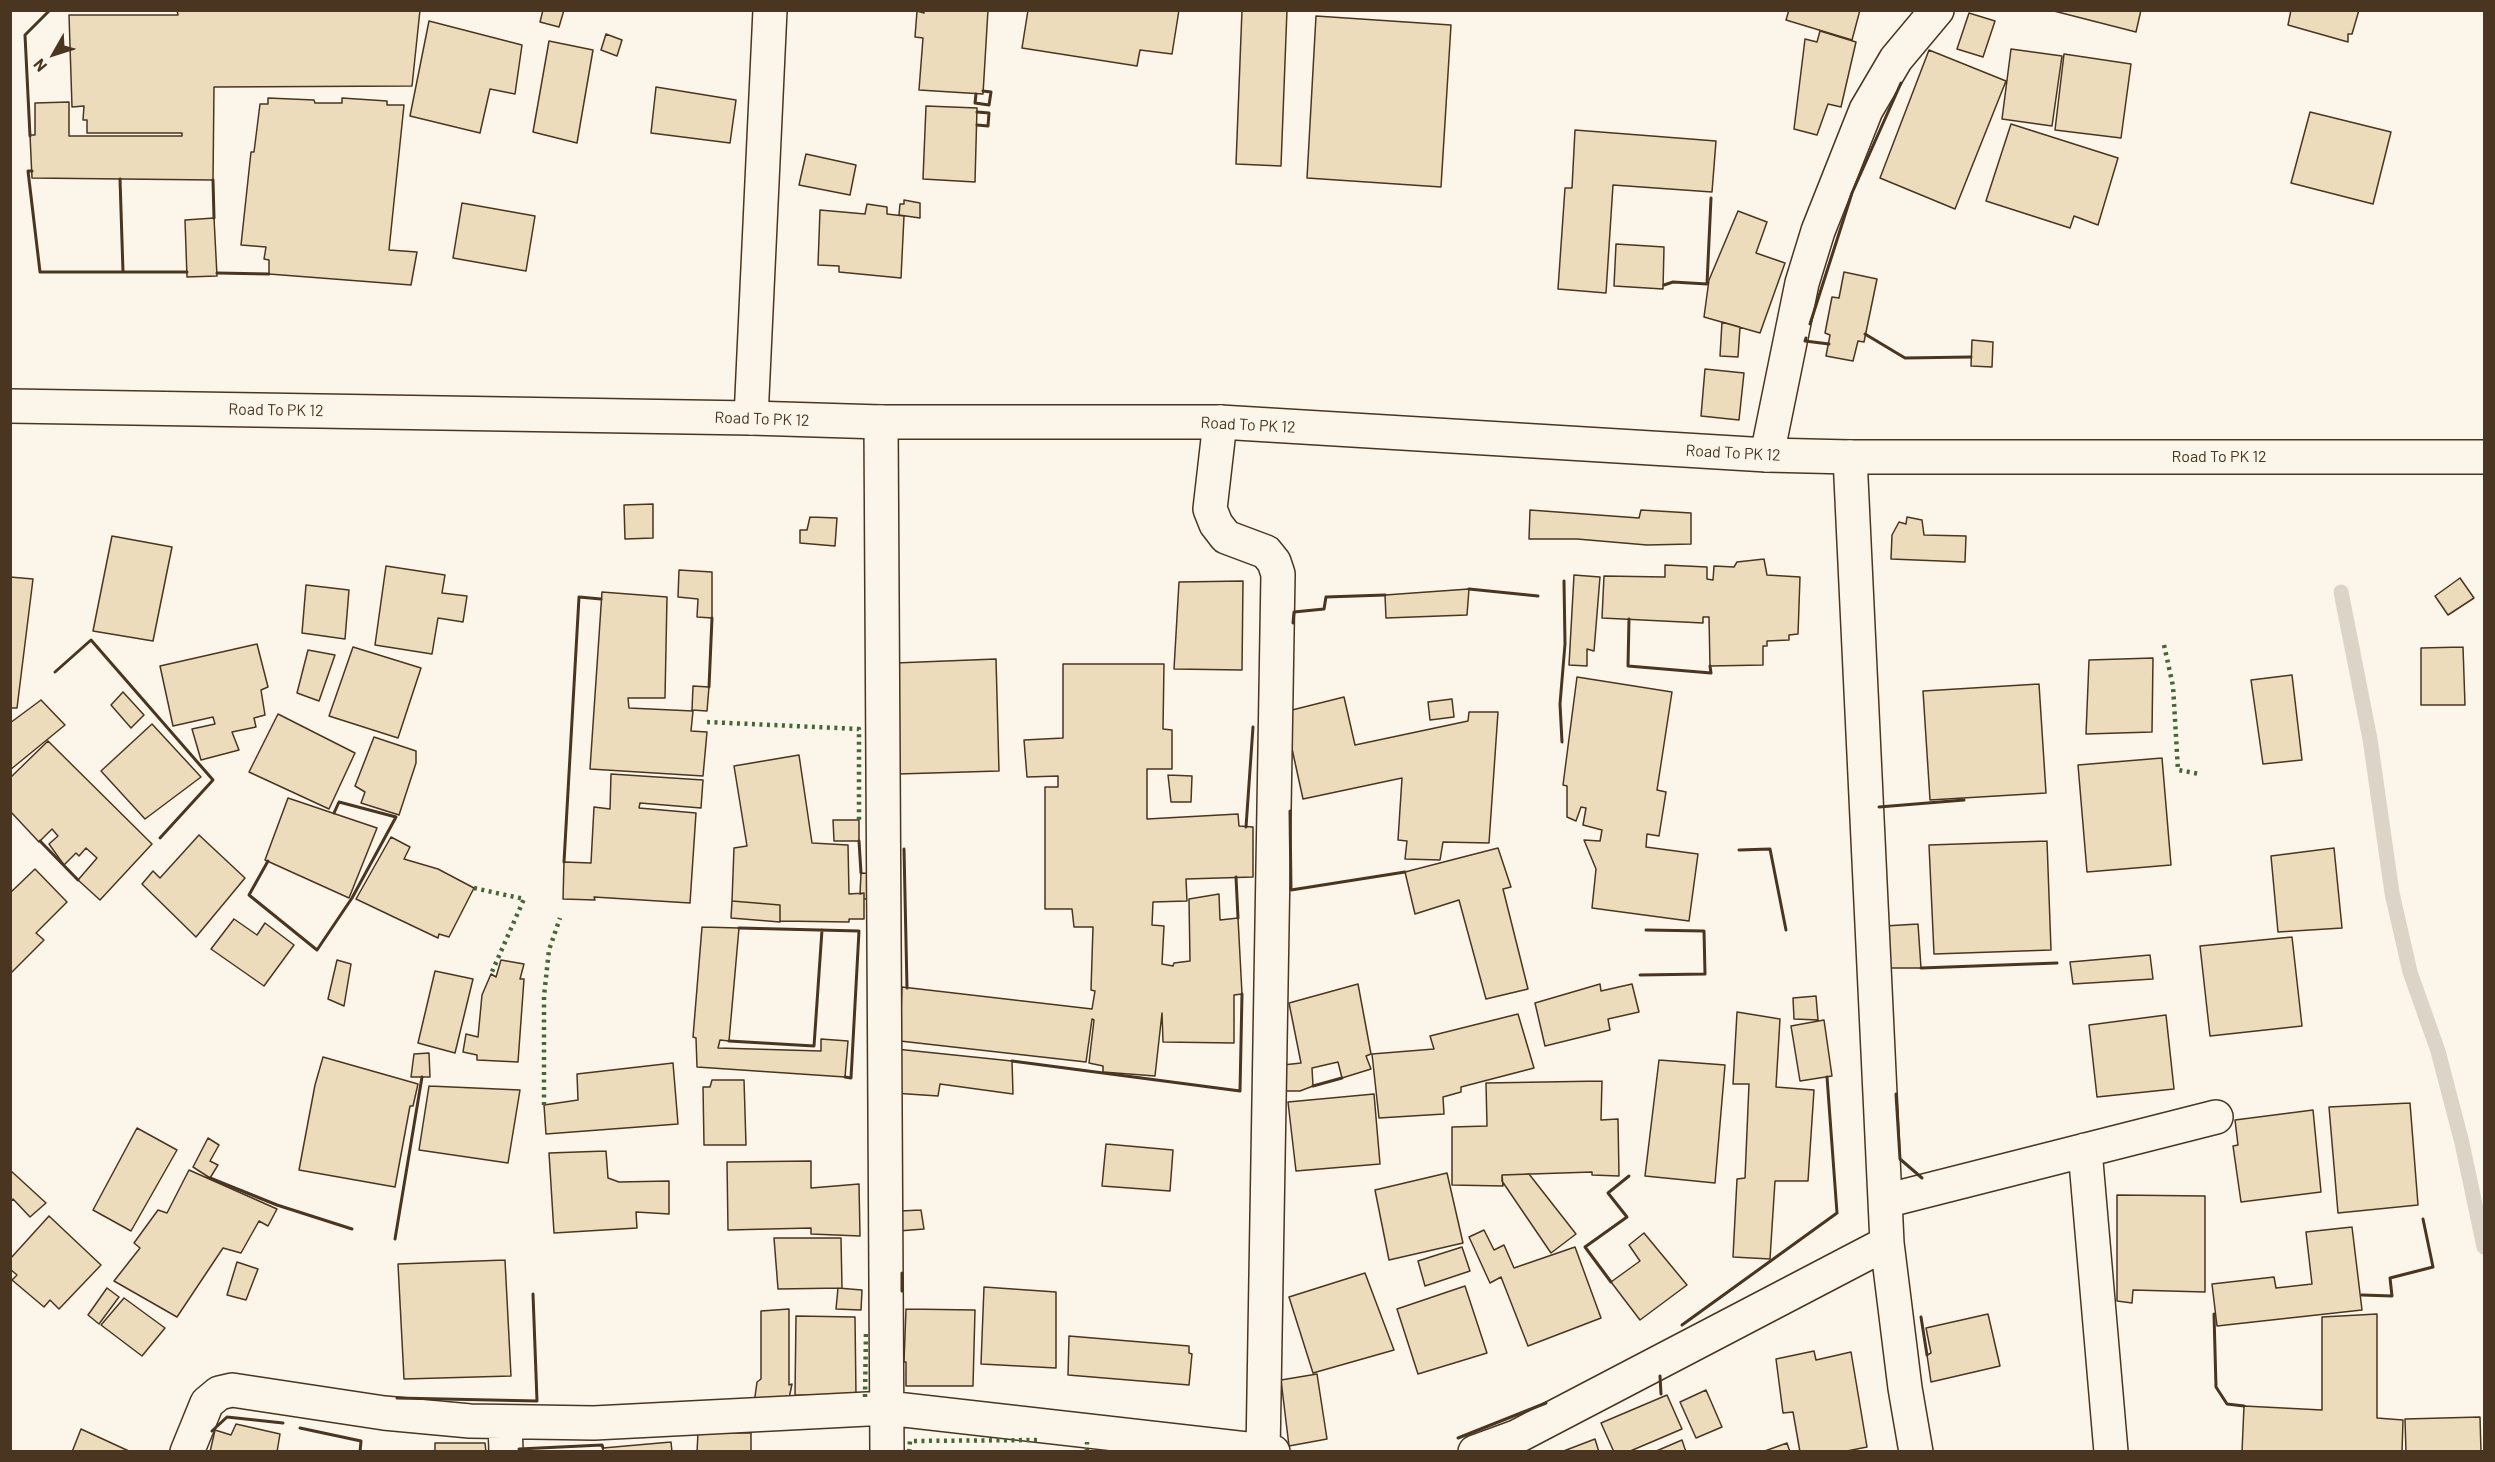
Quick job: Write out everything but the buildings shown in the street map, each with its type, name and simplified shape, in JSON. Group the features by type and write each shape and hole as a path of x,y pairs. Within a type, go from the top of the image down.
{"street":[{"path":"751,418 770,10"},
{"path":"1767,455 1802,283 1818,231 1866,110 1896,59 1936,10"},
{"name":"Road To PK 12","path":"10,405 881,422 1220,422 1767,455 1850,457 2484,457"},
{"path":"881,422 887,1452"},
{"path":"188,1452 207,1403 219,1393 232,1389 384,1413 505,1437 594,1423 887,1408 1266,1451 1278,574 1274,562 1266,552 1226,537 1216,524 1210,509 1220,422"},
{"path":"1850,457 1887,1243 1905,1388 1916,1452"},
{"path":"1885,1201 2216,1116"},
{"path":"2085,1150 2111,1452"},
{"path":"1475,1452 1516,1437 1887,1243"}],"waterway":[{"path":"2341,592 2370,739 2392,893 2410,972 2438,1051 2462,1143 2484,1247"}],"hedge":[{"path":"2164,645 2173,686 2178,770 2200,774"},
{"path":"707,722 859,729 859,820"},
{"path":"474,888 524,899 491,974"},
{"path":"544,1105 544,996 549,950 560,918"},
{"path":"865,1397 866,1330"},
{"path":"909,1452 910,1441 1037,1440"},
{"path":"1087,1442 1087,1452"}],"wall":[{"path":"30,136 25,35 50,10"},
{"path":"1810,324 1852,193 1901,83"},
{"path":"976,94 975,103 989,105 991,92 983,91"},
{"path":"977,112 989,113 988,126 977,125"},
{"path":"32,171 28,171 40,272 187,272"},
{"path":"120,179 123,272"},
{"path":"213,180 214,218"},
{"path":"1664,285 1673,282 1707,284 1711,198"},
{"path":"217,273 269,274"},
{"path":"1865,334 1905,358 1971,357"},
{"path":"1806,338 1805,341 1829,344"},
{"path":"1562,742 1560,704 1565,644 1564,581"},
{"path":"1469,589 1538,596"},
{"path":"1293,623 1294,612 1324,609 1326,597 1385,595"},
{"path":"564,862 579,597 601,599"},
{"path":"709,687 712,618"},
{"path":"1629,619 1628,666 1711,673 1710,666"},
{"path":"55,672 91,640 213,780 160,838"},
{"path":"1246,827 1253,727"},
{"path":"1879,807 1964,800"},
{"path":"268,861 249,895 317,950 352,898 396,817 339,802 334,813"},
{"path":"1290,811 1291,890 1405,872"},
{"path":"40,841 78,880"},
{"path":"859,841 861,873"},
{"path":"904,849 907,988"},
{"path":"1739,850 1770,849 1786,930"},
{"path":"1236,877 1238,918"},
{"path":"739,928 859,931 851,1078 845,1077"},
{"path":"729,1041 814,1046 822,930"},
{"path":"1640,975 1705,974 1704,931 1646,930"},
{"path":"1921,968 2057,963"},
{"path":"1012,1061 1240,1091 1242,994"},
{"path":"395,1239 422,1077"},
{"path":"1682,1325 1837,1213 1827,1077"},
{"path":"1313,1086 1342,1078"},
{"path":"1896,1094 1900,1159 1922,1178"},
{"path":"1611,1282 1585,1247 1627,1217 1608,1193 1629,1176"},
{"path":"210,1178 277,1205 352,1229"},
{"path":"2362,1295 2392,1296 2390,1278 2433,1267 2423,1219"},
{"path":"902,1273 902,1291"},
{"path":"397,1398 537,1401 533,1294"},
{"path":"2214,1314 2216,1387 2227,1404 2244,1406"},
{"path":"1921,1317 1927,1355"},
{"path":"1660,1376 1661,1394"},
{"path":"1458,1438 1546,1403"},
{"path":"212,1431 227,1417 283,1423"},
{"path":"300,1428 361,1441 360,1452"},
{"path":"519,1449 602,1445 603,1448"}]}
